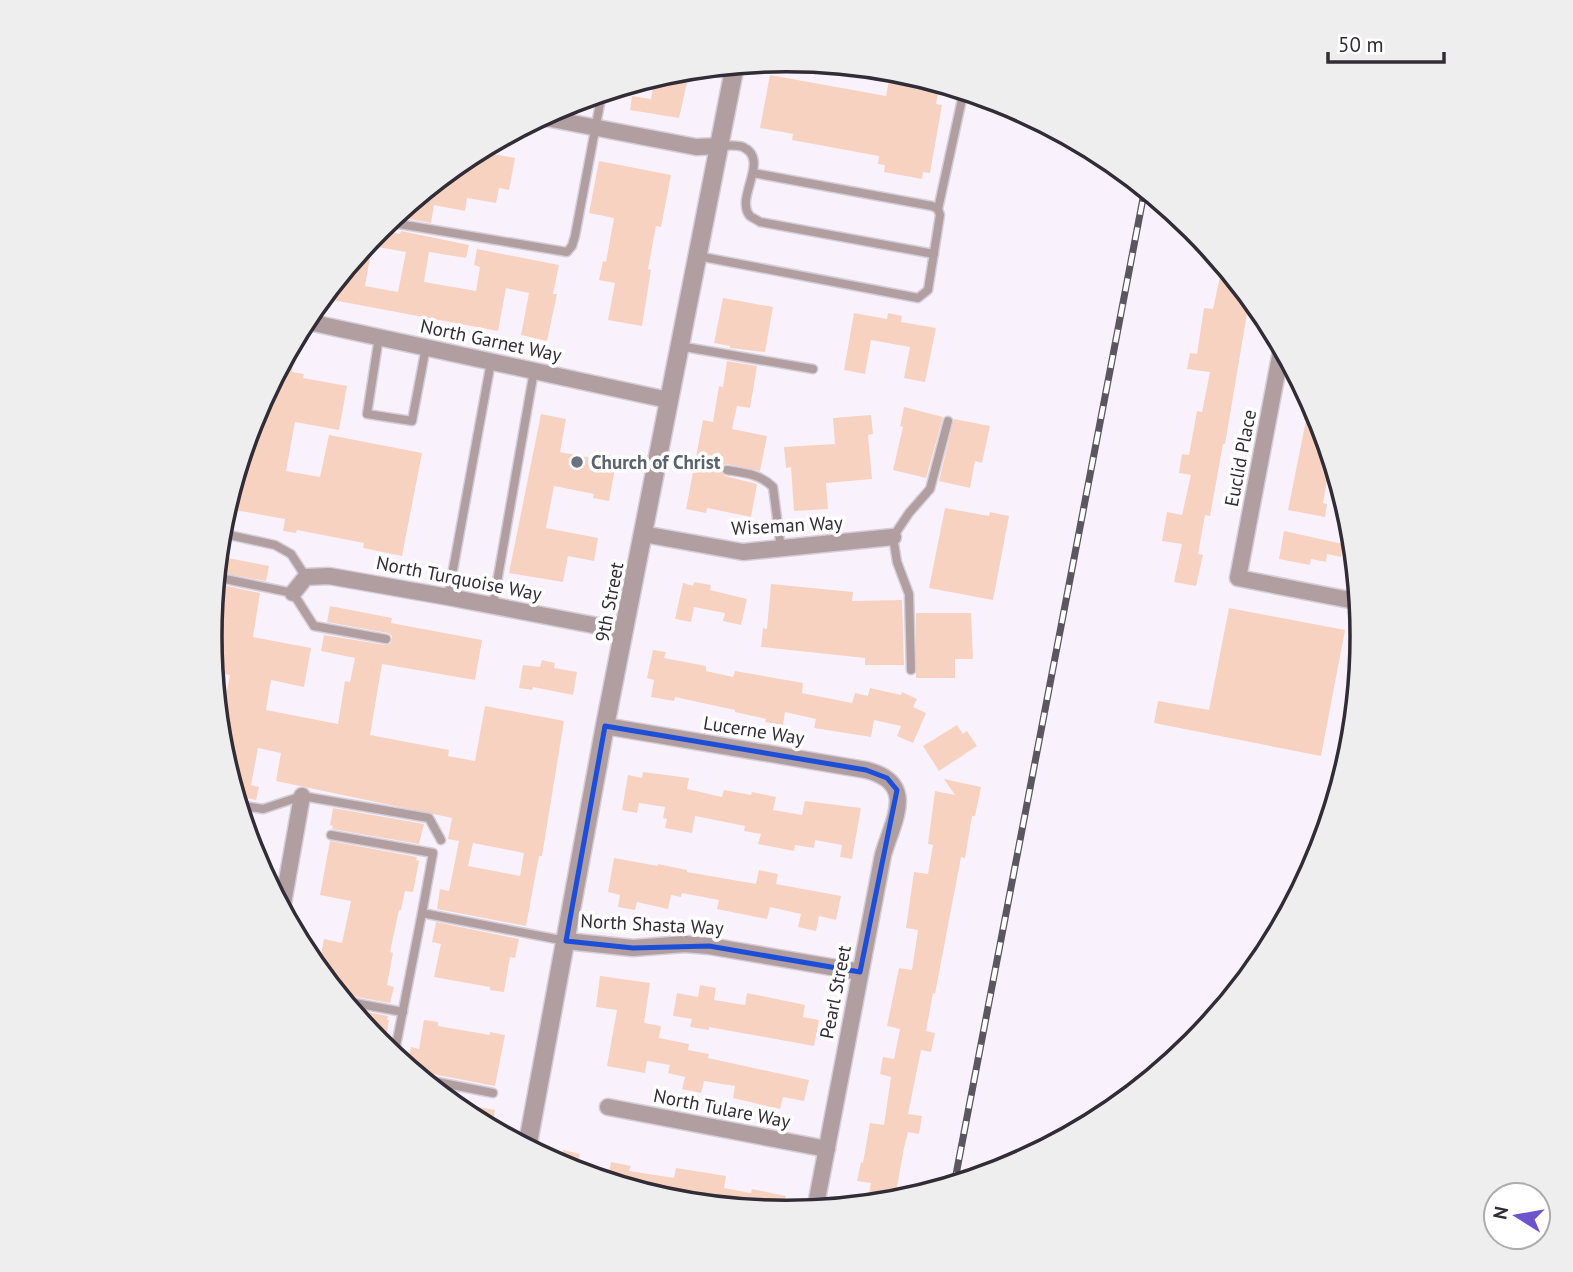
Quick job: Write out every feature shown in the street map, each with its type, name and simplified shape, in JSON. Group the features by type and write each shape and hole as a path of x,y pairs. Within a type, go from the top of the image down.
{"street":[{"name":"9th Street","path":"529,1138 605,726 733,75"},
{"path":"559,120 696,147 720,146"},
{"name":"North Garnet Way","path":"317,324 668,400"},
{"name":"Euclid Place","path":"1279,361 1238,578 1350,600"},
{"name":"Wiseman Way","path":"643,534 743,552 893,537"},
{"name":"North Turquoise Way","path":"306,577 328,576 624,631"},
{"path":"293,593 306,577"},
{"name":"Lucerne Way","path":"605,726 866,770 878,773 893,783"},
{"name":"Pearl Street","path":"818,1199 883,855 898,807 897,790 893,783"},
{"path":"285,894 302,796"},
{"name":"North Shasta Way","path":"566,941 643,948 685,944 709,946 860,972"},
{"name":"North Tulare Way","path":"608,1107 827,1149"}],"lane":[{"path":"698,256 918,298 928,290 940,215 938,209 962,100"},
{"path":"401,224 567,252 575,236 600,104"},
{"path":"720,146 743,147 753,161 746,206 750,216 760,222 934,254"},
{"path":"753,173 938,209"},
{"path":"379,337 367,414 412,421 426,347"},
{"path":"679,346 813,369"},
{"path":"448,597 491,362"},
{"path":"493,605 534,371"},
{"path":"911,670 909,594 897,562 893,537 930,489 948,421"},
{"path":"727,470 756,475 773,487 781,550"},
{"path":"231,535 275,545 291,555 306,577"},
{"path":"225,579 293,593 314,626 386,639"},
{"path":"249,806 263,809 302,796 429,818 442,840"},
{"path":"331,835 433,853 397,1043"},
{"path":"422,913 566,941"},
{"path":"359,1004 403,1012"},
{"path":"442,1083 494,1093"}],"highlighted area":[{"path":"605,726 866,770 887,778 897,790 860,972 709,946 633,948 566,941"}],"building":[{"path":"770,75 886,96 889,82 938,93 936,104 942,105 930,173 923,172 922,179 884,172 885,165 878,164 879,156 792,140 793,134 760,128"},
{"path":"687,81 679,118 630,110 632,96 651,99 653,88"},
{"path":"493,154 515,158 509,190 499,188 496,203 467,198 465,211 434,205 431,223 407,219 443,188"},
{"path":"599,161 671,175 661,227 656,226 642,326 608,320 615,283 599,280 603,261 606,262 614,218 589,213"},
{"path":"401,231 469,245 466,258 429,252 424,282 476,291 480,267 474,265 477,249 559,265 553,294 557,294 547,341 521,335 529,293 506,288 498,331 334,300 370,255 365,286 398,292 406,252 378,247 393,233 400,234"},
{"path":"1220,276 1247,311 1225,444 1210,516 1205,515 1198,554 1203,555 1196,586 1174,582 1182,544 1162,541 1167,512 1182,515 1191,475 1179,473 1182,454 1189,455 1197,411 1202,412 1210,372 1187,369 1190,353 1197,354 1204,308 1213,309"},
{"path":"723,298 773,307 765,352 730,348 714,343"},
{"path":"854,313 887,319 888,313 902,316 901,322 936,328 925,382 904,378 910,347 871,340 865,374 844,370"},
{"path":"727,361 757,366 750,408 737,406 732,429 767,436 760,471 727,464 722,465 720,470 725,476 757,484 751,517 707,508 706,513 686,509 703,420 713,422 719,386 723,387"},
{"path":"291,366 292,372 304,374 303,378 347,386 339,430 295,422 286,471 320,477 329,435 422,453 402,556 363,548 364,543 297,530 296,533 283,531 285,519 236,510 265,420"},
{"path":"904,407 943,417 926,478 893,470 903,427 900,426"},
{"path":"1305,413 1328,476 1323,503 1327,504 1325,517 1288,510"},
{"path":"541,414 566,419 560,452 601,460 602,454 617,457 609,501 593,498 594,494 554,486 546,528 598,538 594,561 568,556 563,582 509,573"},
{"path":"871,415 873,434 868,435 872,479 826,483 828,509 794,511 791,467 786,468 784,447 835,444 833,418"},
{"path":"954,419 990,426 982,463 975,461 970,488 939,481"},
{"path":"945,508 989,516 990,512 1009,516 993,600 929,588"},
{"path":"1284,531 1343,544 1341,557 1327,554 1326,562 1311,559 1310,565 1279,559"},
{"path":"228,558 269,566 266,581 226,574"},
{"path":"694,582 711,585 710,590 747,599 741,625 723,621 725,613 694,607 691,622 675,619 683,583 693,586"},
{"path":"771,584 853,592 852,601 902,600 904,665 865,665 865,658 761,647 763,628 767,629"},
{"path":"224,586 260,593 253,637 311,648 304,687 271,680 266,710 338,724 345,681 350,682 355,658 321,651 324,635 385,645 391,643 392,636 388,633 327,622 330,606 392,618 391,623 482,640 475,680 382,664 370,735 449,750 448,756 475,761 485,706 564,721 542,856 539,856 526,926 437,909 440,889 449,891 459,841 448,839 452,818 276,781 281,753 258,748 251,785 259,787 256,800 246,798 227,710 226,697 230,675 223,673","holes":["473,843 524,853 520,876 468,866"]},
{"path":"1229,608 1345,630 1321,756 1154,723 1158,701 1209,710"},
{"path":"916,613 971,613 973,659 955,659 955,678 916,678"},
{"path":"653,650 666,652 664,658 706,666 706,671 733,677 735,671 803,683 802,693 852,703 855,693 868,696 870,688 901,695 902,692 917,699 913,707 926,713 913,743 897,736 901,726 874,720 871,737 814,728 816,719 785,712 783,725 765,722 766,719 735,710 675,697 674,701 651,697 654,680 647,678"},
{"path":"542,660 555,663 554,668 577,672 573,695 533,687 532,690 519,688 523,665 540,667"},
{"path":"957,725 963,734 967,731 977,746 939,771 923,746"},
{"path":"643,772 689,778 687,789 722,797 724,790 776,797 773,810 802,815 805,801 861,808 852,859 840,857 842,845 815,840 814,848 795,845 794,851 758,844 761,834 744,831 745,826 695,816 692,833 665,828 665,807 639,803 637,813 622,810 628,775 642,778"},
{"path":"944,779 981,787 975,816 972,816 965,858 961,857 935,994 933,993 926,1031 935,1033 931,1052 921,1050 908,1114 922,1116 919,1134 908,1132 897,1187 902,1188 869,1194 871,1183 857,1181 870,1123 884,1125 891,1077 880,1074 883,1057 894,1059 900,1029 887,1026 899,968 912,970 918,930 906,928 914,872 928,874 933,845 928,844 935,791 955,795"},
{"path":"333,808 424,824 419,844 332,829 333,826 330,825"},
{"path":"330,841 417,857 416,860 419,861 413,892 405,891 390,952 393,953 387,985 394,987 390,1003 353,996 321,954 324,939 342,943 351,901 320,895"},
{"path":"614,858 756,884 759,870 778,874 776,884 841,896 836,920 819,916 816,931 798,927 801,914 770,907 767,919 717,909 719,900 682,893 681,897 671,895 668,909 637,902 635,910 618,907 620,895 608,892"},
{"path":"436,922 519,939 515,958 510,957 504,992 434,977 441,944 432,942"},
{"path":"600,976 650,983 644,1023 661,1026 659,1038 689,1044 688,1050 709,1054 708,1058 809,1080 804,1101 783,1097 780,1109 733,1098 735,1086 704,1081 701,1093 682,1089 685,1077 668,1073 670,1065 647,1061 645,1073 607,1066 617,1010 596,1007"},
{"path":"700,985 716,988 714,1000 745,1005 747,993 805,1005 803,1017 819,1020 814,1046 709,1027 709,1030 690,1027 692,1019 673,1016 677,993 698,997"},
{"path":"366,1012 388,1016 387,1034"},
{"path":"424,1020 438,1022 438,1026 505,1035 495,1086 431,1074 409,1055 411,1047 419,1049"},
{"path":"475,1107 495,1110 494,1118"},
{"path":"563,1150 580,1154 579,1160 571,1157 562,1153"},
{"path":"611,1162 631,1166 629,1171 674,1178 676,1168 726,1176 724,1188 751,1193 752,1189 786,1196 785,1200 713,1195 640,1181 609,1171"}],"railway":[{"path":"956,1174 1143,199"}],"place":[{"name":"Church of Christ","path":"577,462"}]}
